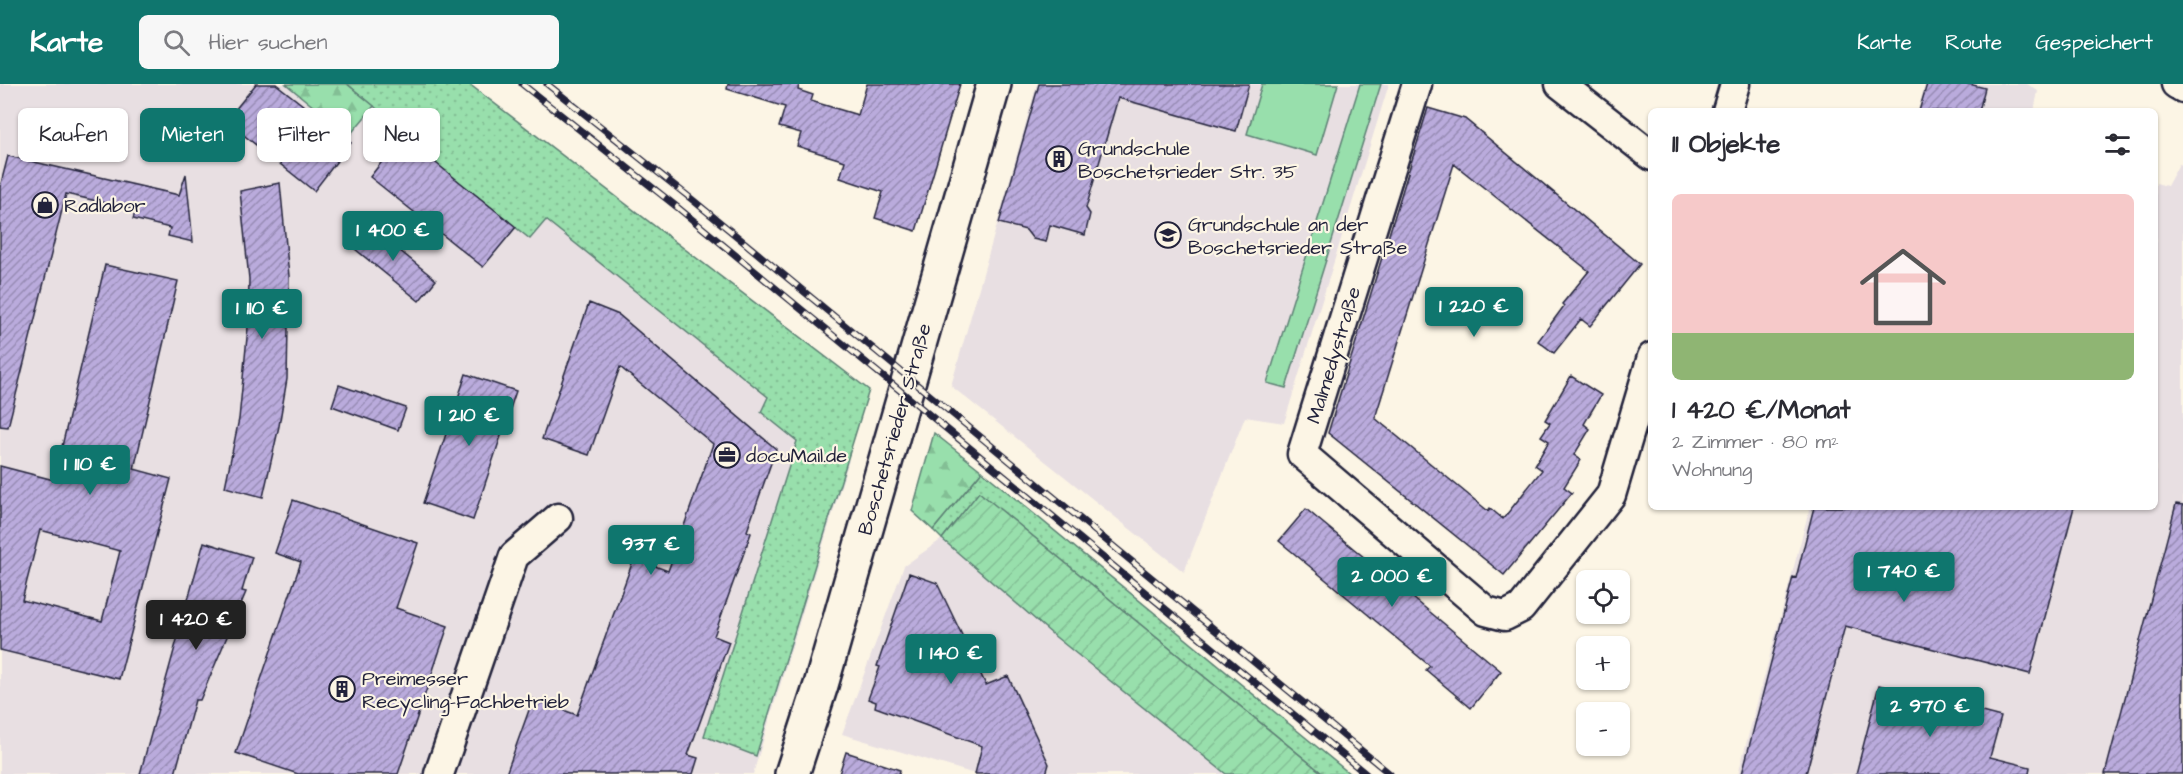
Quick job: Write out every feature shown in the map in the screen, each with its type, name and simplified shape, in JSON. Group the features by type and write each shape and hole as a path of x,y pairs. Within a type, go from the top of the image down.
{"main road":[{"name":"Boschetsrieder Straße","path":"792,774 821,685 994,84"}],"street":[{"name":"Malmedystraße","path":"1417,84 1302,454 1486,611 1504,616 1521,608 1611,495 1648,370"},
{"path":"1560,84 1648,153"},
{"path":"1727,108 1735,84"},
{"path":"2176,84 2183,88"},
{"path":"439,774 514,556 558,518"}],"shaded area":[{"path":"0,84 347,84 376,108 363,108 363,162 434,162 520,231 535,233 546,220 849,460 753,774 0,774"},
{"name":"Grundschule an der Boschetsrieder Straße","path":"1037,84 1389,84 1284,423 1245,417 1184,572 951,386"},
{"path":"1925,84 2027,84 2038,91 2035,108 1919,108"},
{"path":"2179,164 2183,165 2183,774 1738,774 1809,510 2158,510 2158,184 2167,186"},
{"path":"942,539 1052,634 1226,774 975,774 842,734 904,566"}],"green space":[{"path":"286,84 347,84 374,106 363,108 363,119 351,134 351,108 315,108"},
{"path":"347,84 469,84 869,390 756,756 704,736 797,441 761,412 768,397 546,220 530,239 434,162 440,162 440,108 376,108"},
{"path":"1262,84 1338,84 1317,155 1247,134"},
{"path":"1360,84 1381,84 1286,388 1267,383"},
{"path":"934,433 982,471 933,530 912,511"},
{"path":"982,471 1350,774 1323,774 979,493 942,539 933,530"},
{"path":"979,492 1323,774 1226,774 1052,634 942,539"}],"building":[{"path":"256,84 276,84 307,108 257,108 257,146 245,136 245,108 237,108"},
{"path":"728,84 799,84 798,90 813,95 811,101 858,115 867,84 960,84 916,231 875,218 883,192 840,178 845,161 797,146 801,133 779,127 785,107 727,89"},
{"name":"Grundschule Boschetsrieder Str. 35","path":"1039,84 1249,84 1236,131 1118,98 1086,208 1090,214 1085,235 1050,225 1046,242 1033,239 1026,230 999,223"},
{"path":"1927,84 1969,84 1985,88 1980,108 1920,108"},
{"path":"1428,108 1465,119 1640,264 1590,326 1581,319 1554,353 1538,341 1564,306 1562,304 1589,271 1454,164 1375,418 1488,511 1490,508 1503,519 1542,470 1535,465 1549,441 1541,436 1550,423 1545,420 1571,376 1601,395 1584,424 1590,429 1574,455 1581,460 1564,487 1572,493 1504,575 1328,433"},
{"path":"8,156 18,158 18,162 34,162 179,195 186,174 193,242 168,236 170,228 133,219 136,210 66,194 8,427 0,426 0,187"},
{"path":"278,162 336,162 314,191"},
{"path":"382,162 435,162 516,227 483,267 370,177"},
{"path":"280,183 289,276 287,379 263,497 225,487 239,419 248,327 249,279 240,191"},
{"path":"367,224 436,280 419,301 350,245"},
{"path":"105,265 178,281 134,469 171,479 119,679 0,650 0,466 54,480","holes":["40,530 120,551 102,621 22,600"]},
{"path":"589,303 619,315 776,449 747,531 751,533 714,636 729,642 688,755 698,758 693,774 506,774 533,699 577,715 634,558 668,571 713,444 620,367 589,455 542,439"},
{"path":"466,374 516,391 473,520 423,503"},
{"path":"339,385 406,408 398,430 332,406"},
{"name":"Preimesser Recycling-Fachbetrieb","path":"293,500 418,543 396,608 448,626 398,774 298,774 236,753 301,562 275,553"},
{"path":"2176,504 2183,505 2183,774 2105,774"},
{"path":"1306,509 1501,671 1471,708 1426,670 1430,666 1279,541"},
{"path":"1813,510 2073,510 2030,674 1845,626 1806,774 1742,774 1793,577 1796,578"},
{"path":"204,542 252,557 242,591 246,592 200,700 195,700 175,774 140,774"},
{"path":"909,573 937,583 986,685 1008,676 1049,764 1046,774 975,774 982,746 875,707 876,702 868,699"},
{"path":"1879,685 2001,717 1990,757 2030,767 2029,774 1856,774"},
{"path":"846,752 900,770 899,774 839,774"}],"railway":[{"path":"522,84 677,207 1366,774"},
{"path":"547,84 694,201 1390,774"}],"place":[{"name":"Grundschule Boschetsrieder Str. 35","path":"1059,159"},
{"name":"Radlabor","path":"45,205"},
{"name":"Grundschule an der Boschetsrieder Straße","path":"1168,235"},
{"name":"docuMail.de","path":"727,455"},
{"name":"Preimesser Recycling-Fachbetrieb","path":"342,689"}]}
